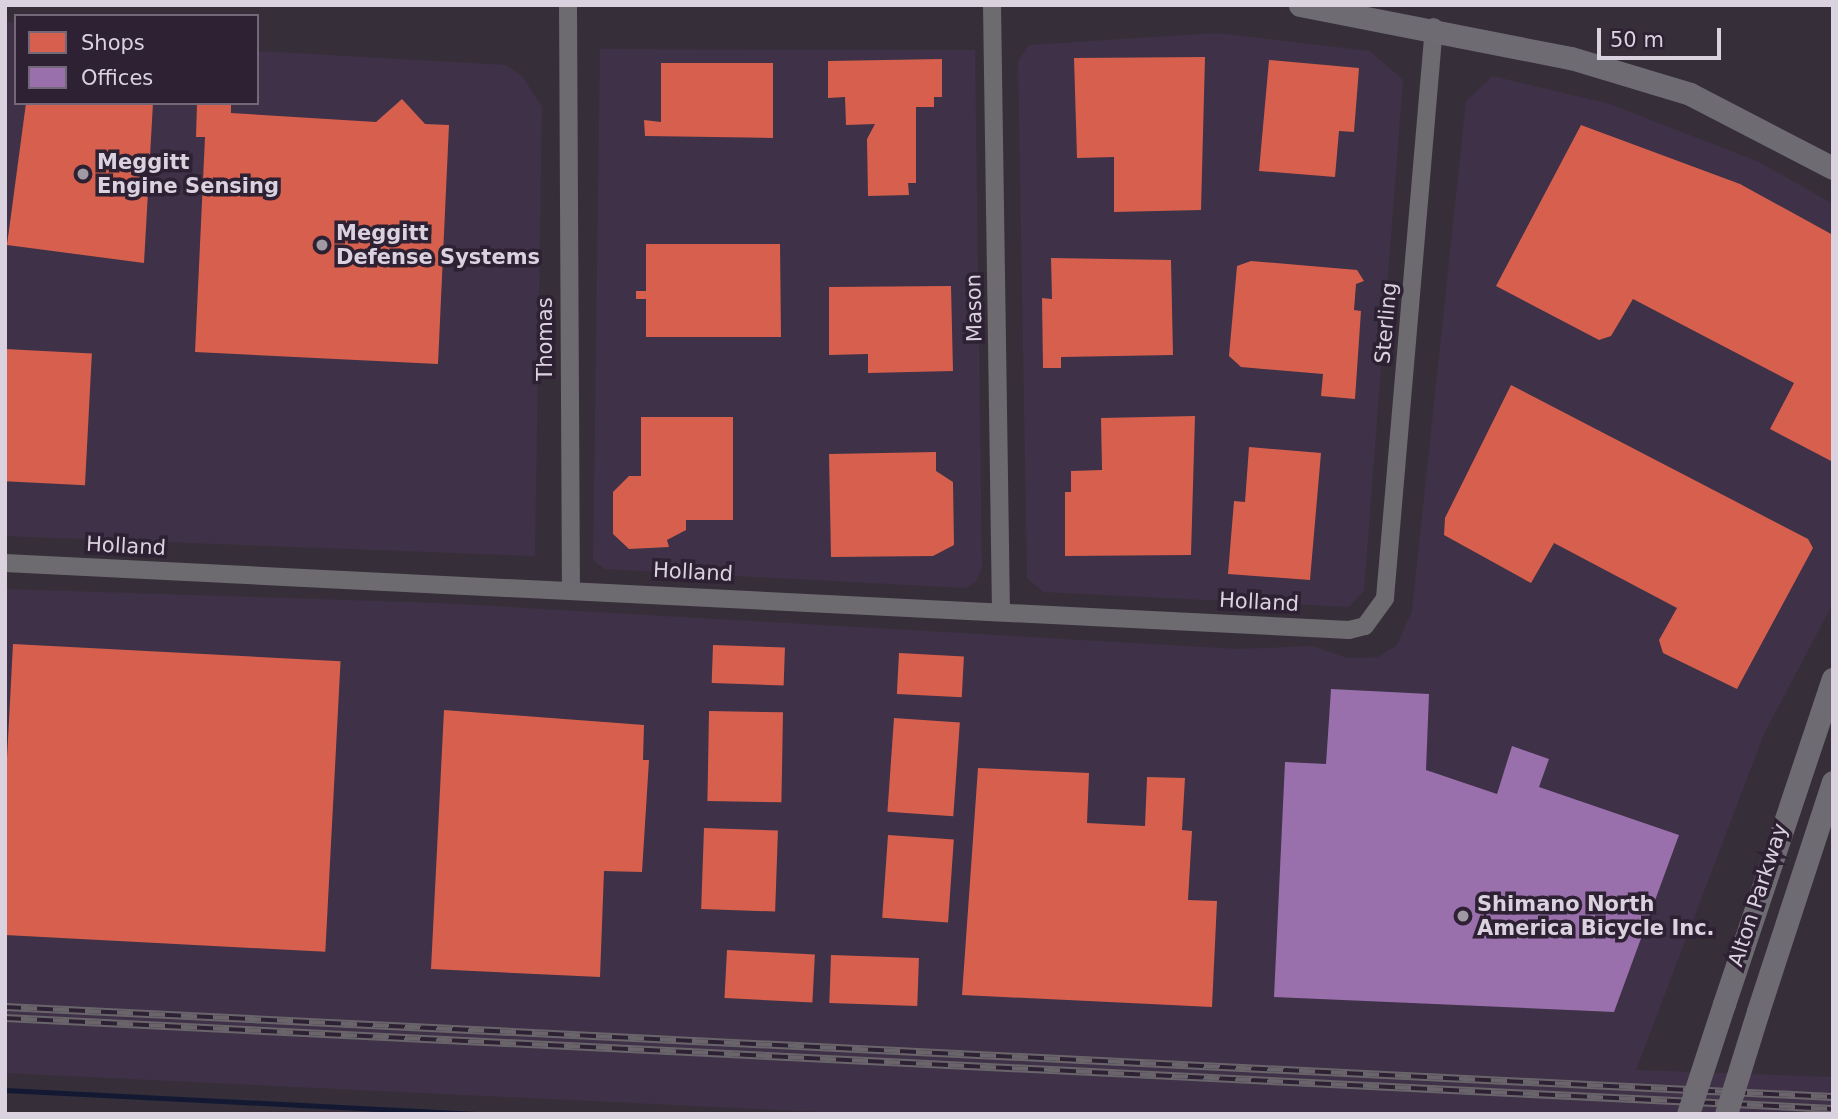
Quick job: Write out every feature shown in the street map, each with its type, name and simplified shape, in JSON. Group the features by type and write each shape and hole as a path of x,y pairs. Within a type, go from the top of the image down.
{"main road":[{"path":"1300,5 1434,27 1690,94 1833,168"},
{"name":"Alton Parkway","path":"1688,1114 1833,678"},
{"name":"Alton Parkway","path":"1726,1114 1833,782"}],"street":[{"name":"Thomas","path":"568,5 571,590"},
{"name":"Mason","path":"992,5 1001,610"},
{"name":"Sterling","path":"1375,619 1385,598 1434,27"},
{"name":"Holland","path":"5,563 1001,610 1349,630 1375,619"}],"shaded area":[{"path":"5,22 14,23 14,105 259,105 259,51 506,65 522,76 542,107 535,556 5,536"},
{"path":"1217,33 1370,51 1403,80 1364,591 1349,607 1043,592 1027,578 1018,62 1029,45"},
{"path":"600,49 975,50 982,568 976,582 965,588 604,569 593,560"},
{"path":"1493,76 1610,104 1759,162 1833,204 1833,603 1764,734 1636,1070 1833,1077 1833,1114 862,1114 5,1073 5,589 440,603 1238,649 1313,646 1347,658 1378,657 1397,645 1412,611 1466,101"}],"building: Shops":[{"path":"1205,57 1201,210 1114,212 1114,157 1077,158 1074,58"},
{"path":"942,59 942,97 934,97 934,107 916,107 916,183 908,183 909,195 868,196 867,139 875,124 846,125 845,97 828,98 828,61"},
{"path":"1269,60 1359,68 1354,132 1339,131 1335,177 1259,171"},
{"path":"661,63 773,63 773,138 645,136 644,120 661,122"},
{"name":"Meggitt Defense Systems","path":"402,99 425,124 449,125 438,364 195,352 205,137 196,137 197,105 231,105 231,113 376,122"},
{"name":"Meggitt Engine Sensing","path":"26,105 153,105 144,263 7,245"},
{"path":"1581,125 1740,184 1833,235 1833,462 1770,429 1794,383 1633,299 1611,336 1599,340 1496,286"},
{"path":"646,244 780,244 781,337 646,337 646,299 636,299 636,291 646,291"},
{"path":"1051,258 1171,260 1173,355 1061,357 1061,368 1043,368 1042,298 1052,299"},
{"path":"1251,261 1357,270 1364,281 1356,284 1354,310 1361,311 1355,399 1321,396 1323,374 1241,367 1229,356 1237,266"},
{"path":"951,286 953,371 868,373 868,354 829,355 829,287"},
{"path":"5,349 92,354 85,485 5,481"},
{"path":"1511,385 1808,539 1813,548 1737,689 1663,653 1659,640 1677,608 1554,543 1531,583 1444,535 1445,518"},
{"path":"1195,416 1191,555 1065,556 1065,492 1071,492 1071,471 1102,470 1101,418"},
{"path":"641,417 733,417 733,520 686,520 686,530 667,540 669,547 629,549 613,534 613,492 629,476 641,476"},
{"path":"1249,447 1321,453 1310,580 1228,574 1234,501 1245,502"},
{"path":"936,452 936,471 953,482 954,545 933,556 831,557 829,454"},
{"path":"13,644 341,661 325,952 5,935 5,797"},
{"path":"713,645 785,648 784,685 712,683"},
{"path":"899,653 964,656 962,697 897,694"},
{"path":"444,710 644,725 643,760 649,760 642,872 604,871 600,977 431,969"},
{"path":"709,711 783,712 781,802 707,801"},
{"path":"894,718 960,723 953,816 887,812"},
{"path":"978,768 1089,773 1087,823 1145,826 1147,777 1185,778 1182,830 1192,831 1188,900 1217,901 1212,1007 962,995"},
{"path":"704,828 778,831 775,912 701,909"},
{"path":"888,835 954,840 948,922 882,918"},
{"path":"727,950 815,955 812,1003 724,998"},
{"path":"831,955 919,958 917,1006 829,1003"}],"building: Offices":[{"name":"Shimano North America Bicycle Inc.","path":"1331,689 1429,694 1426,770 1497,794 1512,746 1549,759 1539,787 1679,835 1614,1012 1274,997 1285,762 1326,764"}],"waterway":[{"path":"5,1090 481,1114"}],"railway":[{"path":"5,1007 1833,1097"},
{"path":"5,1018 1833,1109"}],"place":[{"name":"Meggitt Engine Sensing","path":"83,174"},
{"name":"Meggitt Defense Systems","path":"322,245"},
{"name":"Shimano North America Bicycle Inc.","path":"1463,916"}]}
